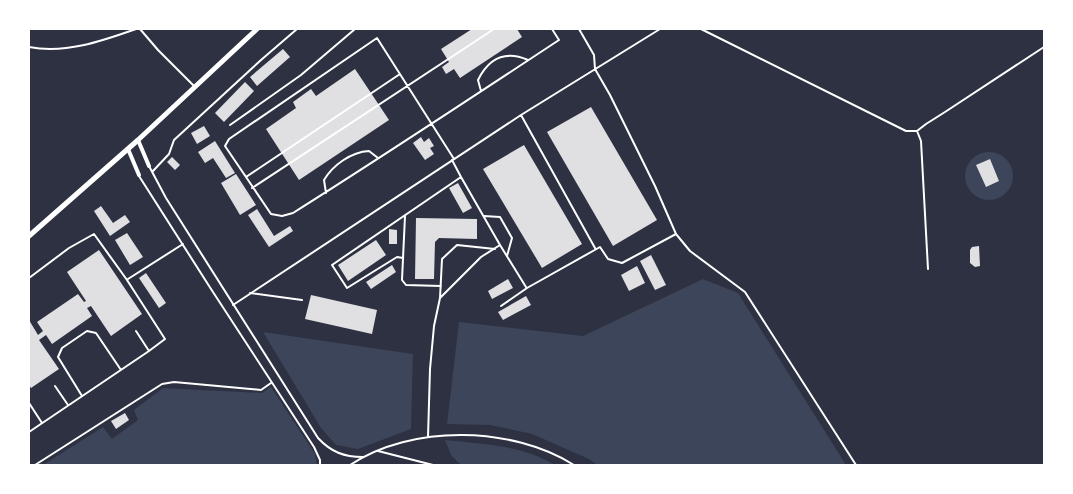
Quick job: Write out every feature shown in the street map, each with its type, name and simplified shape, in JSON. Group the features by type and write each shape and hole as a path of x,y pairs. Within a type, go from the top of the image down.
{"street":[{"path":"29,236 138,140 257,29"},
{"path":"138,140 149,166"},
{"path":"128,149 139,175"}],"lane":[{"path":"29,47 47,49 95,44 136,29"},
{"path":"140,29 158,50 196,87"},
{"path":"152,171 169,154 174,140 297,29"},
{"path":"230,125 301,75 355,29"},
{"path":"252,188 494,29"},
{"path":"527,288 500,245 461,177 453,159 431,124 407,86 400,74 377,38 229,138 225,146 271,214 282,216 293,213 378,158 431,124 481,92 559,40 552,29"},
{"path":"579,29 594,55 595,69 655,186 676,234 690,251 745,292 856,465"},
{"path":"233,305 521,115 660,29"},
{"path":"701,29 906,131 917,131 1044,47"},
{"path":"481,92 478,80 488,65 496,59 512,55 528,60"},
{"path":"245,178 400,74"},
{"path":"521,115 596,249"},
{"path":"917,131 921,141 928,270"},
{"path":"326,192 324,180 333,168 356,153 368,151 378,158"},
{"path":"149,166 166,198 318,438 328,449 337,453 352,457 363,457"},
{"path":"139,175 314,447 320,460 320,465"},
{"path":"403,258 397,257 347,288 332,265 461,177"},
{"path":"405,215 402,280 406,285 441,286"},
{"path":"484,216 500,217 512,238 507,256"},
{"path":"29,278 69,248 94,234 127,280 165,339 29,432"},
{"path":"501,306 527,288 600,247 608,259 622,263 676,234"},
{"path":"127,280 183,244"},
{"path":"428,437 430,369 434,326 440,298 442,259 457,245 494,248"},
{"path":"440,298 481,257 500,245"},
{"path":"250,293 302,300"},
{"path":"82,396 58,356 62,348 87,331 96,333 121,370"},
{"path":"136,331 149,351"},
{"path":"34,465 162,384 174,382 261,390 272,382"},
{"path":"55,386 68,405"},
{"path":"29,403 42,423"},
{"path":"350,465 363,457 404,442 428,437 470,435 517,442 544,451 574,465"},
{"path":"378,451 433,465"}],"shaded area":[{"path":"989,152 998,154 1006,159 1011,167 1013,176 1011,185 1006,193 998,198 989,200 980,198 972,193 967,185 965,176 967,167 972,159 980,154"},
{"path":"703,279 738,293 846,465 597,465 589,459 532,434 490,425 447,424 459,322 583,336"},
{"path":"263,332 413,354 411,429 358,449 336,445 321,428"},
{"path":"271,387 315,454 317,465 43,465 103,427 112,439 138,420 134,410 163,388 262,393"},
{"path":"445,440 516,449 542,458 555,465 461,465 451,455"}],"building":[{"path":"472,29 517,29 522,37 460,78 454,69 446,74 442,67 449,62 441,49"},
{"path":"283,49 290,57 257,86 250,77"},
{"path":"355,69 389,120 299,180 266,129 296,108 293,102 311,89 316,96"},
{"path":"245,82 254,91 224,122 215,113"},
{"path":"591,107 657,220 613,246 547,132"},
{"path":"204,126 210,136 197,144 191,133"},
{"path":"421,137 424,142 429,138 434,146 430,148 434,154 425,160 413,143"},
{"path":"215,141 235,173 226,178 213,158 205,163 198,152"},
{"path":"524,145 582,244 542,268 483,169"},
{"path":"172,157 180,165 175,170 167,162"},
{"path":"990,159 999,181 986,187 976,165"},
{"path":"236,174 256,205 240,215 221,183"},
{"path":"458,183 472,208 463,213 449,188"},
{"path":"101,206 113,223 125,215 130,222 110,236 94,211"},
{"path":"257,209 274,236 290,226 293,231 269,247 248,215"},
{"path":"416,218 477,219 477,239 439,238 435,242 434,279 415,279"},
{"path":"389,229 397,230 397,244 389,244"},
{"path":"127,233 143,257 130,265 115,240"},
{"path":"376,240 386,255 348,281 338,265"},
{"path":"979,246 980,266 975,267 970,263 970,250 972,247"},
{"path":"99,250 142,314 111,336 91,306 87,308 92,316 52,344 46,335 39,340 59,369 31,388 29,385 29,320 38,335 43,331 37,322 78,294 84,302 86,301 67,272"},
{"path":"651,255 666,285 655,290 640,261"},
{"path":"392,265 396,272 371,289 366,282"},
{"path":"637,266 645,283 629,291 621,275"},
{"path":"146,273 166,303 159,308 139,278"},
{"path":"508,279 513,288 492,299 488,291"},
{"path":"311,295 377,310 372,334 305,319"},
{"path":"526,296 531,305 503,320 498,312"},
{"path":"125,413 129,420 116,429 111,421"}]}
